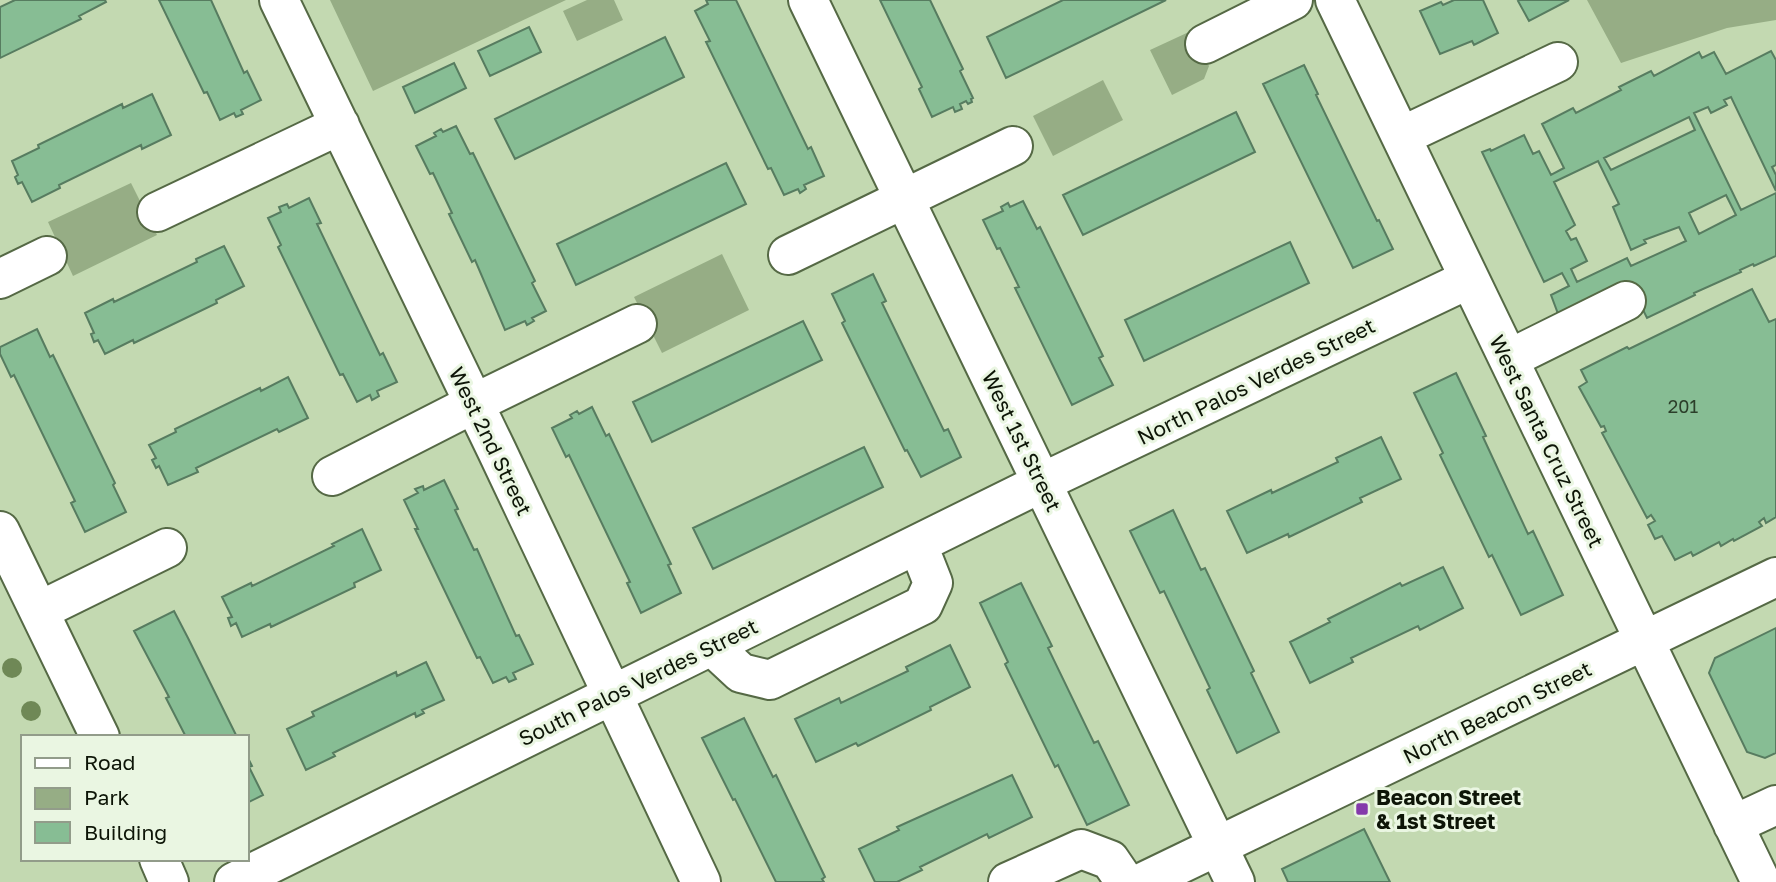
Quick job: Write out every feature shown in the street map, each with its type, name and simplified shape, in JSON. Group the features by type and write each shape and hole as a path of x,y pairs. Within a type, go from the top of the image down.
{"street":[{"name":"West 2nd Street","path":"279,0 701,882"},
{"name":"West 1st Street","path":"808,0 1235,882"},
{"path":"1205,44 1293,0"},
{"name":"West Santa Cruz Street","path":"1335,0 1761,882"},
{"path":"1402,135 1558,62"},
{"path":"157,212 340,125"},
{"path":"788,255 1013,146"},
{"path":"0,279 47,256"},
{"name":"North Palos Verdes Street","path":"1043,482 1468,279"},
{"path":"1509,359 1626,301"},
{"path":"332,476 637,324"},
{"name":"South Palos Verdes Street","path":"234,882 1043,482"},
{"path":"0,531 99,735"},
{"path":"713,647 741,673 770,680 923,605 933,583 918,545"},
{"path":"39,611 167,548"},
{"name":"North Beacon Street","path":"1143,882 1776,577"},
{"path":"1733,825 1776,805"},
{"path":"1008,882 1081,849 1110,860 1125,882"},
{"path":"160,861 170,882"}],"green space":[{"path":"330,0 566,0 373,91"},
{"path":"587,0 614,0 623,20 577,41 563,11"},
{"path":"1587,0 1776,0 1776,20 1727,28 1621,63"},
{"path":"1191,31 1209,66 1204,79 1172,95 1150,50"},
{"path":"1103,80 1123,120 1053,156 1033,116"},
{"path":"131,183 157,235 73,276 48,222"},
{"path":"722,254 749,310 662,353 634,297"}],"building":[{"path":"15,0 106,2 79,16 81,19 0,58 0,7"},
{"path":"159,0 211,0 244,73 247,71 261,100 241,110 243,114 236,117 234,113 220,120"},
{"path":"706,0 736,0 808,149 811,147 824,176 804,185 806,189 800,193 798,189 784,195 771,168 768,169 706,42 710,41 695,11 708,4"},
{"path":"880,0 930,0 963,69 960,71 973,98 972,102 960,104 962,109 955,112 953,107 932,117 919,89 922,87"},
{"path":"1063,0 1166,0 1006,78 987,37"},
{"path":"1454,0 1483,0 1498,33 1474,45 1472,41 1440,54 1420,11"},
{"path":"1569,0 1529,21 1518,1"},
{"path":"529,27 541,52 490,76 478,51"},
{"path":"665,37 684,77 515,159 495,119"},
{"path":"1771,51 1776,60 1776,165 1772,167 1776,175 1776,191 1731,97 1724,100 1727,105 1711,113 1708,107 1694,113 1741,210 1776,193 1776,256 1740,270 1741,272 1647,318 1630,283 1560,319 1551,295 1569,286 1562,273 1544,282 1482,152 1491,151 1524,135 1533,154 1539,151 1551,175 1564,168 1542,124 1573,108 1576,113 1651,71 1654,76 1699,52 1702,58 1714,52 1726,74","holes":["1689,117 1695,130 1611,170 1604,158","1598,161 1619,204 1613,207 1631,250 1646,243 1644,240 1679,227 1686,241 1631,266 1627,258 1577,282 1571,269 1587,261 1576,238 1571,240 1566,231 1575,225 1554,182","1726,195 1736,215 1699,234 1689,213"]},
{"path":"454,63 466,88 415,113 403,87"},
{"path":"1304,65 1318,94 1316,95 1393,249 1353,268 1263,84"},
{"path":"152,94 171,135 142,149 141,145 59,185 60,188 32,202 22,182 18,184 15,177 18,175 12,161 39,148 38,145 122,104 123,108"},
{"path":"1236,112 1255,152 1083,235 1063,195"},
{"path":"456,126 470,154 473,153 535,281 532,283 546,311 532,318 534,321 527,325 525,321 505,330 475,260 472,262 449,214 452,213 433,173 430,174 416,146 436,136 434,133 441,129 443,132"},
{"path":"726,163 746,204 576,285 557,244"},
{"path":"309,198 321,223 317,224 380,355 383,353 397,382 377,391 379,396 372,400 370,395 357,402 343,374 340,375 278,247 281,245 268,218 281,212 279,207 287,204 289,208"},
{"path":"1023,201 1037,229 1040,227 1103,356 1099,358 1113,385 1072,405 1015,288 1019,287 983,220 1003,211 1001,207 1008,203 1010,207"},
{"path":"1290,242 1309,283 1144,361 1125,320"},
{"path":"224,246 244,286 216,300 217,303 105,354 98,340 94,342 91,334 94,333 85,313 197,262 196,259"},
{"path":"873,274 886,301 882,303 944,431 948,429 961,457 921,477 907,450 905,451 842,323 845,321 832,294"},
{"path":"1752,289 1769,322 1776,319 1776,517 1766,523 1764,518 1759,522 1762,526 1734,541 1733,539 1721,546 1719,542 1693,556 1691,552 1675,560 1662,536 1655,539 1648,525 1655,521 1651,515 1647,518 1602,433 1606,431 1604,426 1601,427 1579,387 1587,382 1581,370"},
{"path":"803,321 822,360 652,442 633,402"},
{"path":"37,329 50,357 53,355 115,483 113,485 126,512 85,532 71,503 75,501 14,375 11,377 0,354 0,347"},
{"path":"1456,373 1528,534 1533,531 1563,595 1521,615 1492,555 1489,557 1440,455 1443,453 1414,393"},
{"path":"288,377 308,418 279,432 277,429 196,468 198,472 168,485 159,466 156,468 152,460 156,458 149,445 176,432 175,429"},
{"path":"592,407 606,436 609,434 671,564 668,565 681,593 641,613 627,583 630,582 569,455 566,457 552,428 572,418 570,415 577,411 579,414"},
{"path":"1381,437 1401,479 1360,498 1362,502 1289,537 1288,534 1247,553 1227,511 1338,462 1336,458"},
{"path":"864,447 883,487 713,569 693,528"},
{"path":"444,480 474,550 477,549 516,636 519,635 533,664 513,673 516,679 509,682 506,677 493,683 480,657 477,658 415,529 418,529 404,500 418,493 415,489 423,486 424,490"},
{"path":"1173,510 1201,570 1205,568 1254,671 1251,673 1279,732 1237,753 1164,591 1160,593 1130,531"},
{"path":"362,529 381,570 354,583 355,587 271,627 270,624 242,637 236,623 231,626 228,618 232,617 222,597 251,583 252,586 334,546 332,544"},
{"path":"1443,567 1463,608 1420,630 1418,626 1351,658 1353,662 1310,683 1290,642 1330,622 1328,619 1400,583 1402,586"},
{"path":"1021,583 1052,646 1048,648 1094,743 1098,741 1129,805 1087,825 1058,765 1055,767 1005,664 1008,662 980,603"},
{"path":"174,611 236,735 185,735 166,698 169,697 134,631"},
{"path":"1776,628 1776,753 1765,758 1747,752 1709,673 1715,658"},
{"path":"950,645 970,687 930,707 931,710 858,746 856,743 816,762 795,719 839,698 841,703 908,671 906,667"},
{"path":"426,662 444,700 422,710 424,713 416,717 415,713 333,753 335,756 306,770 287,729 314,716 312,712 396,672 397,676"},
{"path":"744,718 773,777 776,775 825,877 822,879 824,882 776,882 702,738"},
{"path":"248,758 252,766 249,767 263,795 248,802"},
{"path":"1012,775 1032,817 989,838 987,834 920,867 922,870 897,882 875,882 859,849 899,830 897,827"},
{"path":"1364,829 1390,882 1288,882 1282,869"}],"place":[{"name":"Beacon Street & 1st Street","path":"1362,809"}]}
